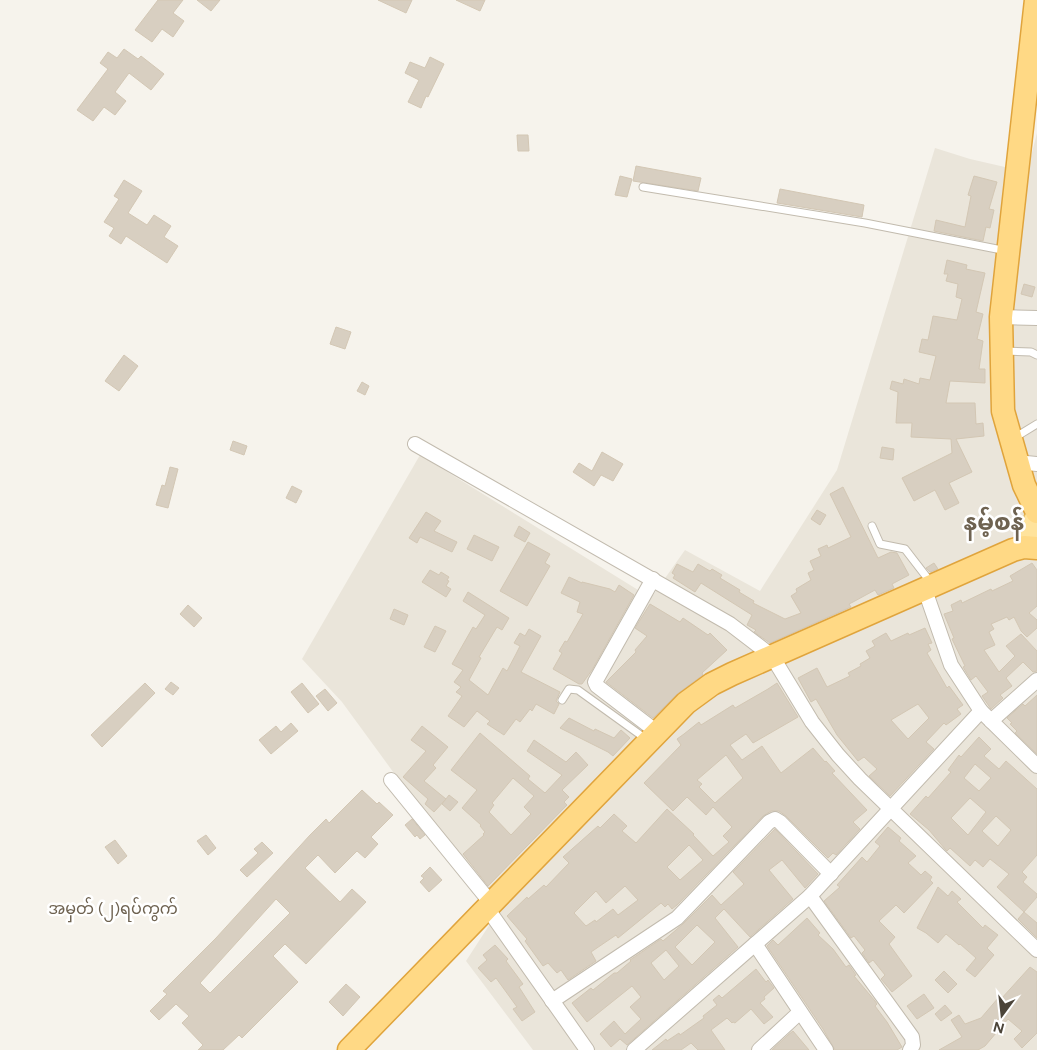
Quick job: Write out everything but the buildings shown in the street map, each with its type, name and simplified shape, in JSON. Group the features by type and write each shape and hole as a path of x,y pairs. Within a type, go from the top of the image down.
{"highway":[{"path":"1036,0 1030,124 1008,251 1001,317 1000,350 1003,411 1012,440 1027,463 1024,484 1037,513"},
{"path":"349,1050 686,702 712,684 772,656 1013,550 1031,547"}],"main road":[{"path":"1031,547 1037,513"}],"street":[{"path":"1001,317 1037,318"},
{"path":"415,444 730,624 772,656 812,722 838,756 890,809 1037,950"},
{"path":"653,580 594,682 653,736"},
{"path":"929,588 951,665 986,716 1037,766"},
{"path":"634,1050 810,896 890,809 986,716 1037,680"},
{"path":"391,780 489,905 552,1001 587,1050"},
{"path":"552,1001 677,918 769,822 775,819 831,874"},
{"path":"810,896 912,1037 913,1045 910,1050"},
{"path":"755,944 826,1050"},
{"path":"759,1050 800,1012"}],"lane":[{"path":"643,187 866,223 1008,251"},
{"path":"1000,350 1031,352 1037,355"},
{"path":"1012,440 1037,424"},
{"path":"872,526 880,544 905,549 929,588"},
{"path":"562,700 569,689 578,690 653,736"}],"shaded area":[{"path":"1037,133 1037,1050 533,1050 466,961 499,910 410,795 342,702 302,659 420,455 651,598 685,550 760,591 837,470 935,148 970,159 1027,172"}],"district":[{"name":"နမ့်စန်","path":"994,522"},
{"name":"အမှတ် (၂)ရပ်ကွက်","path":"113,908"}]}
